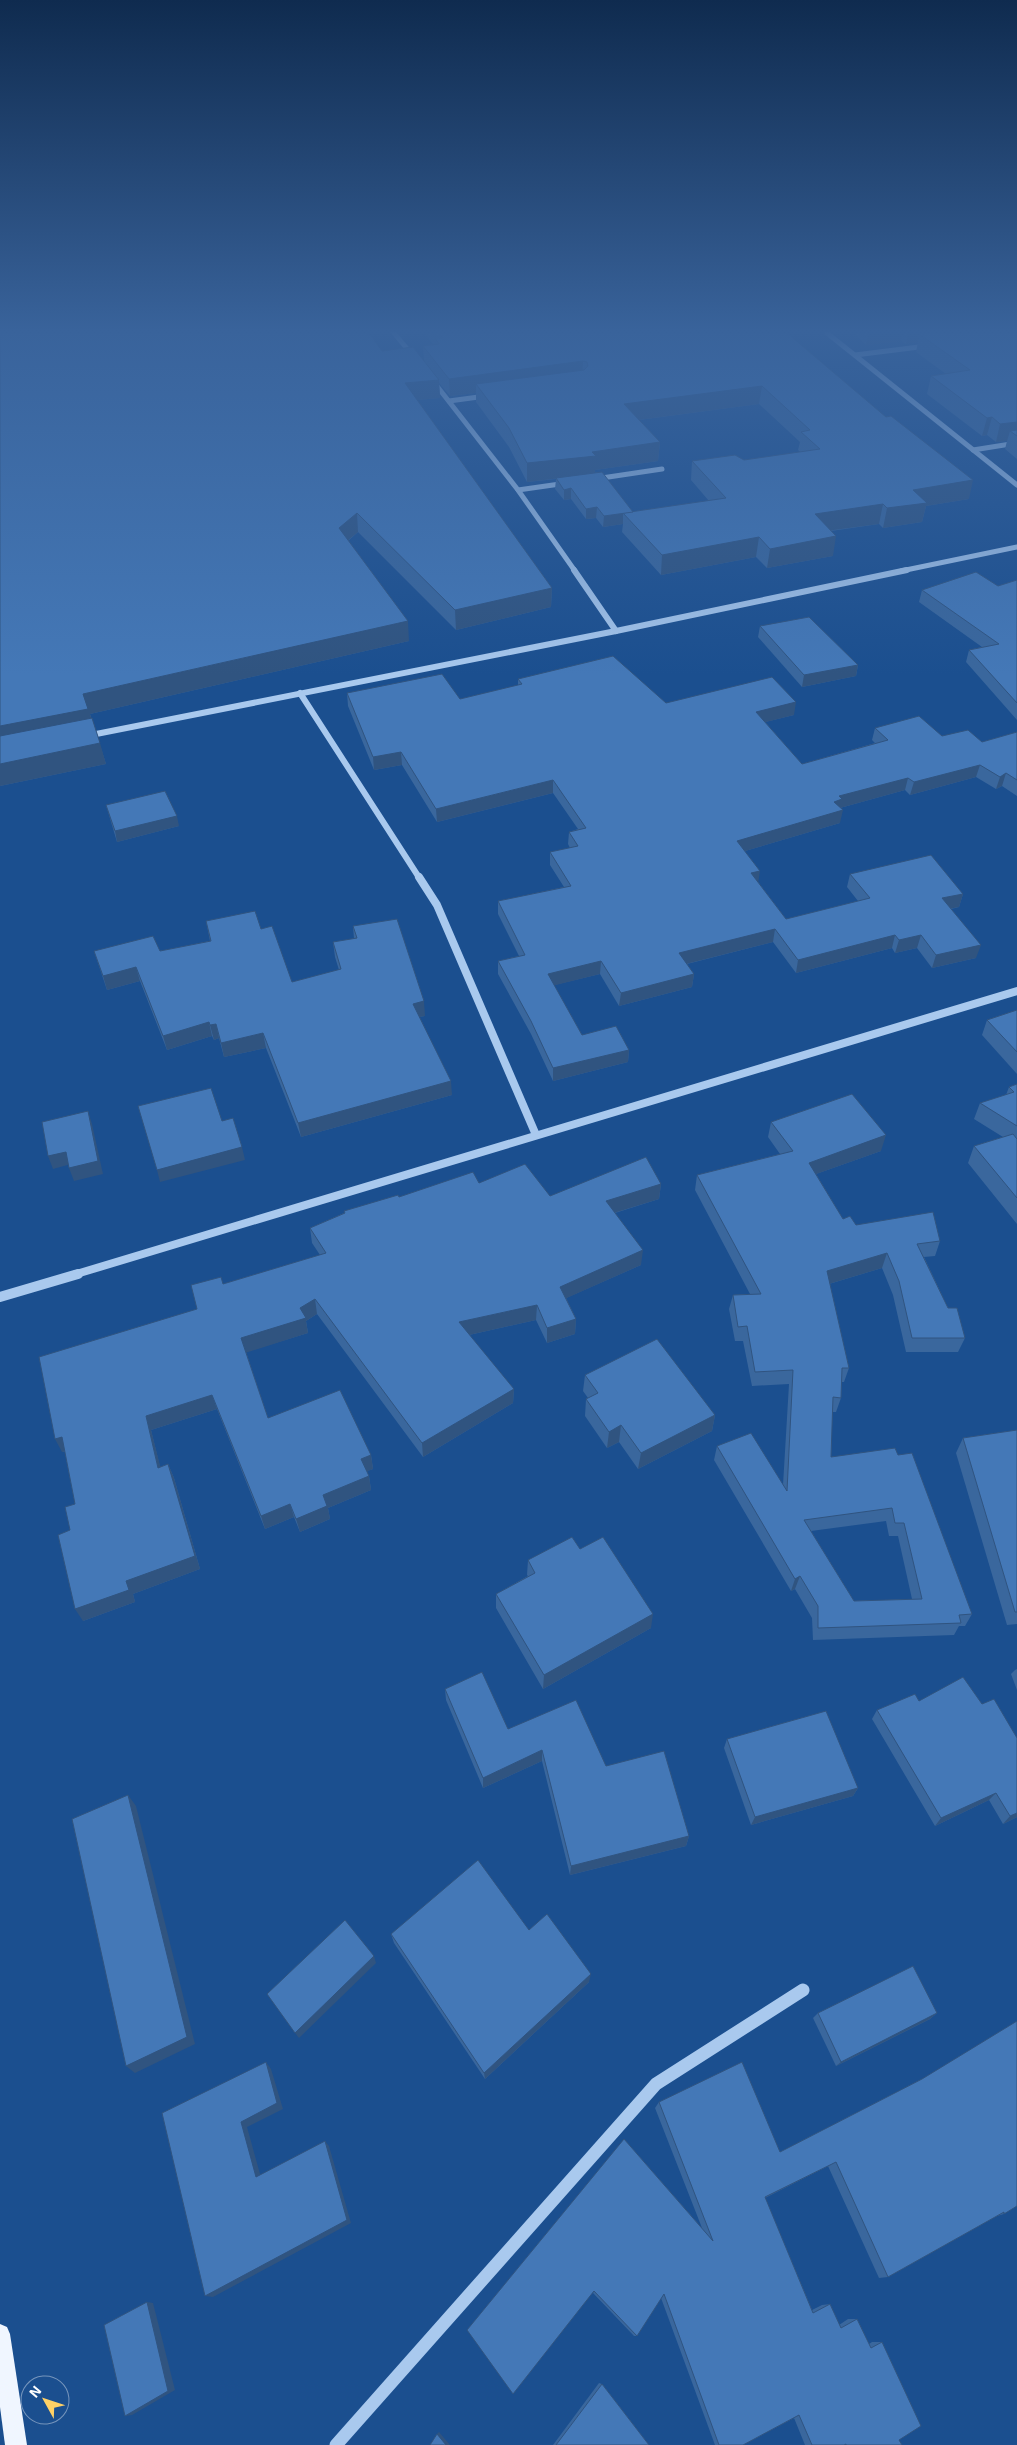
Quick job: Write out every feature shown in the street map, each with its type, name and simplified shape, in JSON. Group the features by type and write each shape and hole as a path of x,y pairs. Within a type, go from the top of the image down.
{"main road":[{"path":"0,2334 16,2445"}],"street":[{"path":"483,447 518,490 616,631"},
{"path":"969,447 1017,485"},
{"path":"973,450 991,447"},
{"path":"585,480 662,469"},
{"path":"518,490 576,482"},
{"path":"76,738 616,631 1017,548"},
{"path":"300,693 437,905 536,1135"},
{"path":"0,1297 1017,991"},
{"path":"336,2445 656,2084 804,1990"}],"building":[{"path":"0,447 451,447 552,588 455,610 357,513 339,528 408,621 83,694 88,709 0,726"},
{"path":"519,447 625,447 592,452 596,456 527,463"},
{"path":"818,447 931,447 973,480 913,490 927,503 887,508 883,504 815,514 836,536 770,549 759,537 662,555 623,513 726,498 692,461 735,455 744,460 820,449"},
{"path":"602,472 633,512 604,516 597,507 586,509 571,488 564,490 556,478"},
{"path":"976,572 998,586 1017,580 1017,703 969,650 999,644 922,590"},
{"path":"809,617 858,665 804,675 760,626"},
{"path":"613,656 666,703 772,677 796,702 756,712 802,764 888,740 875,728 919,716 942,736 968,730 982,742 1017,732 1017,780 1006,773 1000,777 980,765 914,782 908,778 839,796 842,799 834,802 843,810 737,841 760,871 751,873 786,919 870,898 850,874 931,855 963,894 942,898 981,945 936,955 921,935 899,940 895,935 798,960 775,929 679,953 694,974 621,993 601,961 548,974 582,1035 616,1026 629,1050 553,1068 531,1021 498,961 525,955 498,901 571,886 550,852 578,846 569,832 586,828 553,780 436,809 401,752 373,757 347,693 442,674 460,699 522,684 518,679"},
{"path":"92,718 100,743 0,764 0,736"},
{"path":"165,791 177,816 115,831 106,805"},
{"path":"255,911 261,929 272,926 292,982 341,969 333,942 357,938 353,926 397,919 424,1001 413,1004 451,1081 298,1123 263,1033 221,1043 216,1024 210,1025 209,1022 163,1036 136,967 103,976 94,951 153,936 160,951 211,941 206,921"},
{"path":"1017,1010 1017,1052 987,1020"},
{"path":"1017,1084 1017,1126 980,1103 1014,1092 1009,1087"},
{"path":"211,1088 222,1121 233,1118 242,1147 157,1170 138,1106"},
{"path":"852,1094 886,1135 809,1163 843,1219 850,1216 856,1225 933,1212 940,1241 917,1244 948,1308 957,1308 965,1338 912,1338 899,1281 887,1253 827,1271 849,1368 842,1368 841,1398 833,1397 831,1457 895,1448 898,1455 912,1453 972,1614 959,1615 961,1623 818,1628 818,1606 800,1576 795,1579 717,1446 751,1433 787,1491 793,1370 755,1372 747,1326 738,1327 733,1295 761,1294 697,1175 793,1151 771,1122","holes":["892,1508 895,1523 904,1523 922,1599 854,1601 804,1520"]},
{"path":"88,1111 98,1161 69,1168 66,1152 48,1156 42,1122"},
{"path":"1013,1134 1017,1139 1017,1198 974,1146"},
{"path":"646,1157 661,1184 606,1201 643,1250 560,1287 576,1319 547,1328 537,1305 459,1322 514,1389 422,1443 315,1299 300,1308 306,1318 241,1338 268,1418 340,1390 371,1455 361,1459 369,1476 323,1495 327,1506 296,1519 290,1504 261,1516 212,1395 146,1416 158,1468 168,1464 195,1556 126,1581 129,1590 75,1609 58,1535 70,1530 65,1507 75,1504 62,1437 55,1439 39,1357 197,1309 191,1285 221,1277 223,1284 326,1253 310,1228 345,1213 344,1211 398,1195 399,1197 473,1172 479,1183 525,1164 550,1196"},
{"path":"657,1339 715,1415 641,1453 621,1425 609,1432 586,1399 598,1393 585,1375"},
{"path":"1017,1430 1017,1612 1015,1612 963,1438"},
{"path":"572,1537 580,1549 603,1537 653,1614 544,1675 496,1594 535,1573 528,1560"},
{"path":"482,1672 508,1729 576,1700 606,1766 664,1751 689,1836 571,1866 542,1750 483,1778 445,1689"},
{"path":"963,1677 982,1704 994,1699 1017,1738 1017,1813 1010,1816 996,1793 941,1818 877,1710 915,1694 919,1701"},
{"path":"826,1711 858,1788 755,1817 727,1739"},
{"path":"128,1795 187,2037 126,2066 72,1819"},
{"path":"478,1860 529,1930 547,1914 591,1974 484,2073 391,1934"},
{"path":"345,1920 374,1956 295,2033 267,1994"},
{"path":"913,1966 937,2013 841,2062 818,2013"},
{"path":"1017,2021 1017,2206 888,2277 836,2162 765,2197 813,2313 830,2304 841,2328 857,2319 871,2348 882,2342 921,2426 899,2440 902,2445 812,2445 799,2415 743,2445 719,2445 664,2294 637,2336 594,2291 513,2394 467,2330 624,2139 713,2241 659,2102 742,2062 780,2152 922,2079"},
{"path":"266,2062 277,2103 241,2122 256,2177 325,2141 347,2220 205,2296 162,2113"},
{"path":"147,2302 168,2391 125,2416 104,2325"},
{"path":"602,2384 649,2445 556,2445"},
{"path":"437,2434 446,2445 430,2445"}]}
